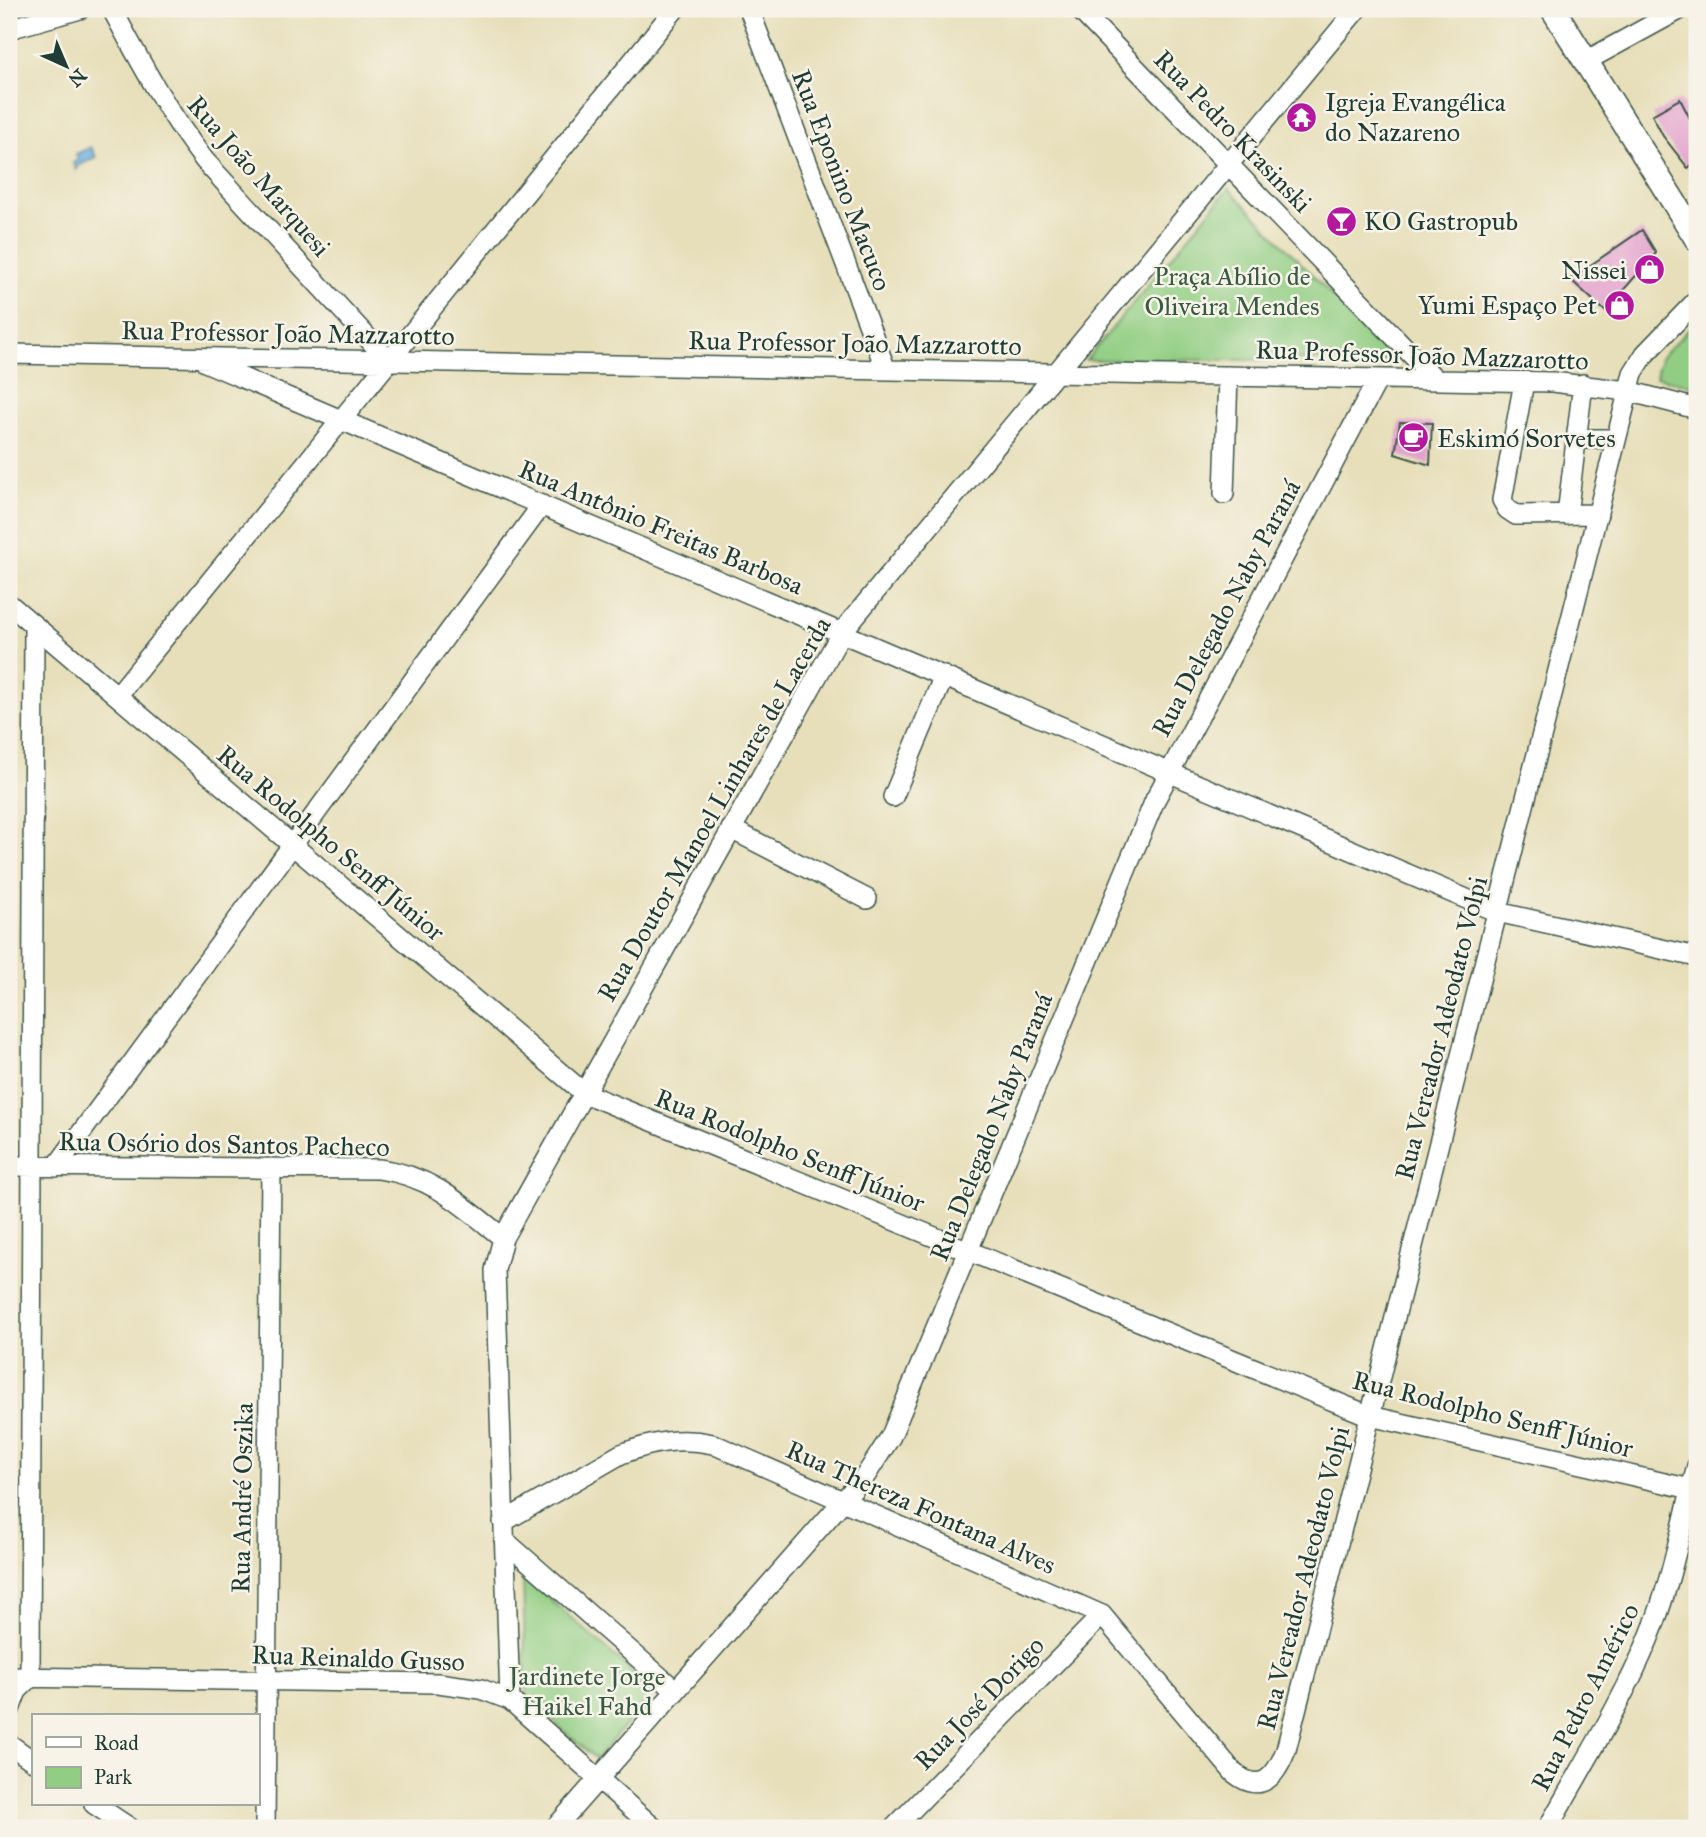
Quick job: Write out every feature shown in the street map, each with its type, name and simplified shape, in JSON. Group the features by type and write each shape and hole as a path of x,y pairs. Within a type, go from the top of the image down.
{"main road":[{"path":"1553,9 1697,239"}],"street":[{"path":"9,29 80,9"},
{"name":"Rua João Marquesi","path":"112,9 177,125 205,161 389,361"},
{"path":"117,696 675,9"},
{"name":"Rua Eponino Macuco","path":"749,9 886,370"},
{"name":"Rua Pedro Krasinski","path":"1079,9 1436,380"},
{"name":"Rua Doutor Manoel Linhares de Lacerda","path":"510,1700 495,1278 497,1254 502,1238 842,632 1357,9"},
{"path":"1586,61 1681,9"},
{"name":"Rua Vereador Adeodato Volpi","path":"1262,1783 1272,1776 1280,1765 1286,1750 1628,391 1637,364 1697,300"},
{"name":"Rua Professor João Mazzarotto","path":"9,354 1524,382 1583,384 1628,391 1697,409"},
{"name":"Rua Antônio Freitas Barbosa","path":"194,357 1497,912 1697,957"},
{"path":"1224,494 1228,376"},
{"name":"Rua Delegado Naby Paraná","path":"555,1828 844,1501 866,1475 891,1436 1147,818 1378,379"},
{"path":"1524,382 1502,500 1507,509 1516,515 1598,514"},
{"path":"1567,514 1583,384"},
{"path":"1577,439 1616,439"},
{"path":"56,1167 542,505"},
{"name":"Rua Rodolpho Senff Júnior","path":"9,604 584,1093 1370,1416 1691,1489"},
{"path":"9,1712 17,1691 30,1678 34,625"},
{"path":"893,797 944,676"},
{"path":"731,830 867,900"},
{"name":"Rua Osório dos Santos Pacheco","path":"9,1166 379,1169 416,1177 451,1196 502,1238"},
{"name":"Rua André Oszika","path":"265,1828 271,1168"},
{"name":"Rua Thereza Fontana Alves","path":"504,1531 621,1454 668,1440 713,1444 1102,1615 1234,1773 1251,1783 1262,1783"},
{"name":"Rua Pedro Américo","path":"1548,1828 1648,1640 1689,1528 1691,1489 1697,1466"},
{"path":"504,1531 676,1691"},
{"name":"Rua José Dorigo","path":"894,1828 1102,1615"},
{"name":"Rua Reinaldo Gusso","path":"9,1677 438,1683 481,1689 510,1700 654,1828"},
{"path":"9,1744 32,1760"},
{"path":"97,1806 130,1828"}],"green space":[{"name":"Praça Abílio de Oliveira Mendes","path":"1229,188 1394,360 1086,360"},
{"path":"1697,321 1697,387 1656,377 1660,358"},
{"name":"Jardinete Jorge Haikel Fahd","path":"523,1576 655,1691 596,1759 526,1697"}],"water":[{"path":"91,147 96,157 76,170 73,163 78,160 76,154"}],"building":[{"path":"1680,99 1697,132 1697,161 1688,168 1663,136 1652,115"},
{"path":"1642,230 1656,253 1605,311 1570,279"},
{"name":"Eskimó Sorvetes","path":"1400,422 1432,423 1430,465 1395,454"}],"place":[{"name":"Igreja Evangélica do Nazareno","path":"1302,117"},
{"name":"KO Gastropub","path":"1341,221"},
{"name":"Nissei","path":"1650,270"},
{"name":"Yumi Espaço Pet","path":"1620,305"},
{"name":"Eskimó Sorvetes","path":"1414,438"}]}
